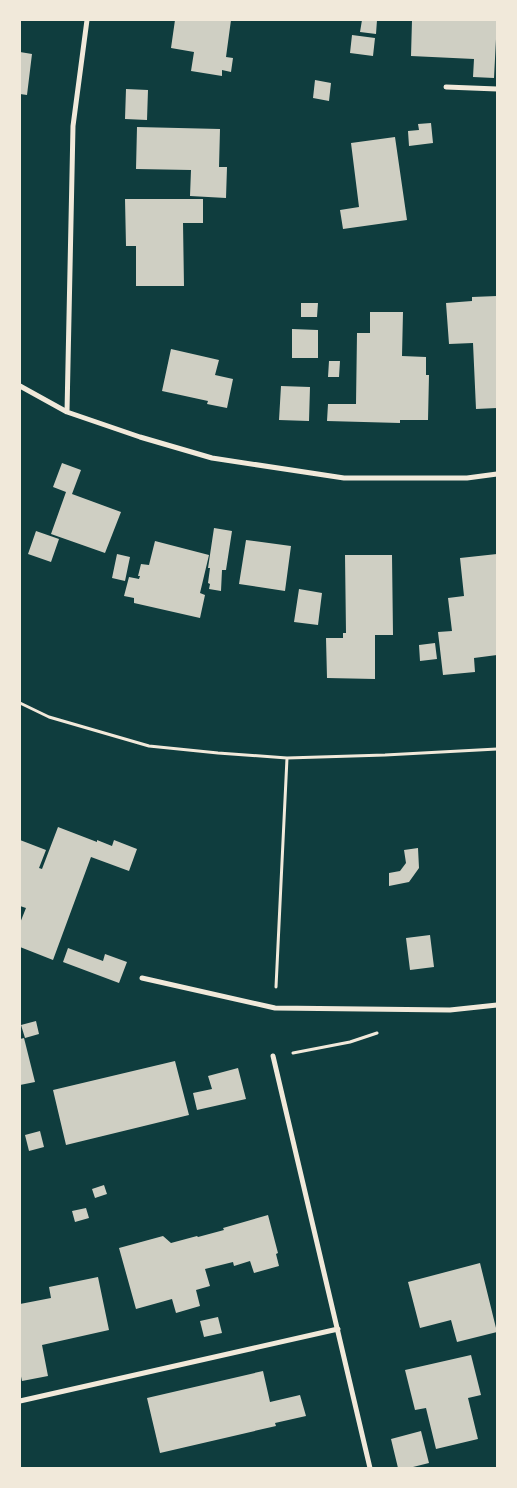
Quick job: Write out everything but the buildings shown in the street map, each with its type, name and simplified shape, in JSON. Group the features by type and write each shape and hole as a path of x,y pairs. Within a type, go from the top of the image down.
{"street":[{"path":"67,412 73,126 88,20"},
{"path":"446,87 497,89"},
{"path":"20,386 67,412 140,437 212,458 344,478 467,478 497,474"},
{"path":"142,978 275,1008 450,1010 497,1006"},
{"path":"273,1056 370,1468"},
{"path":"20,1401 338,1329"}],"path":[{"path":"20,703 49,717 149,746 287,758 497,749"},
{"path":"275,1008 287,758"},
{"path":"273,1056 350,1042 377,1033 387,1009"}]}
